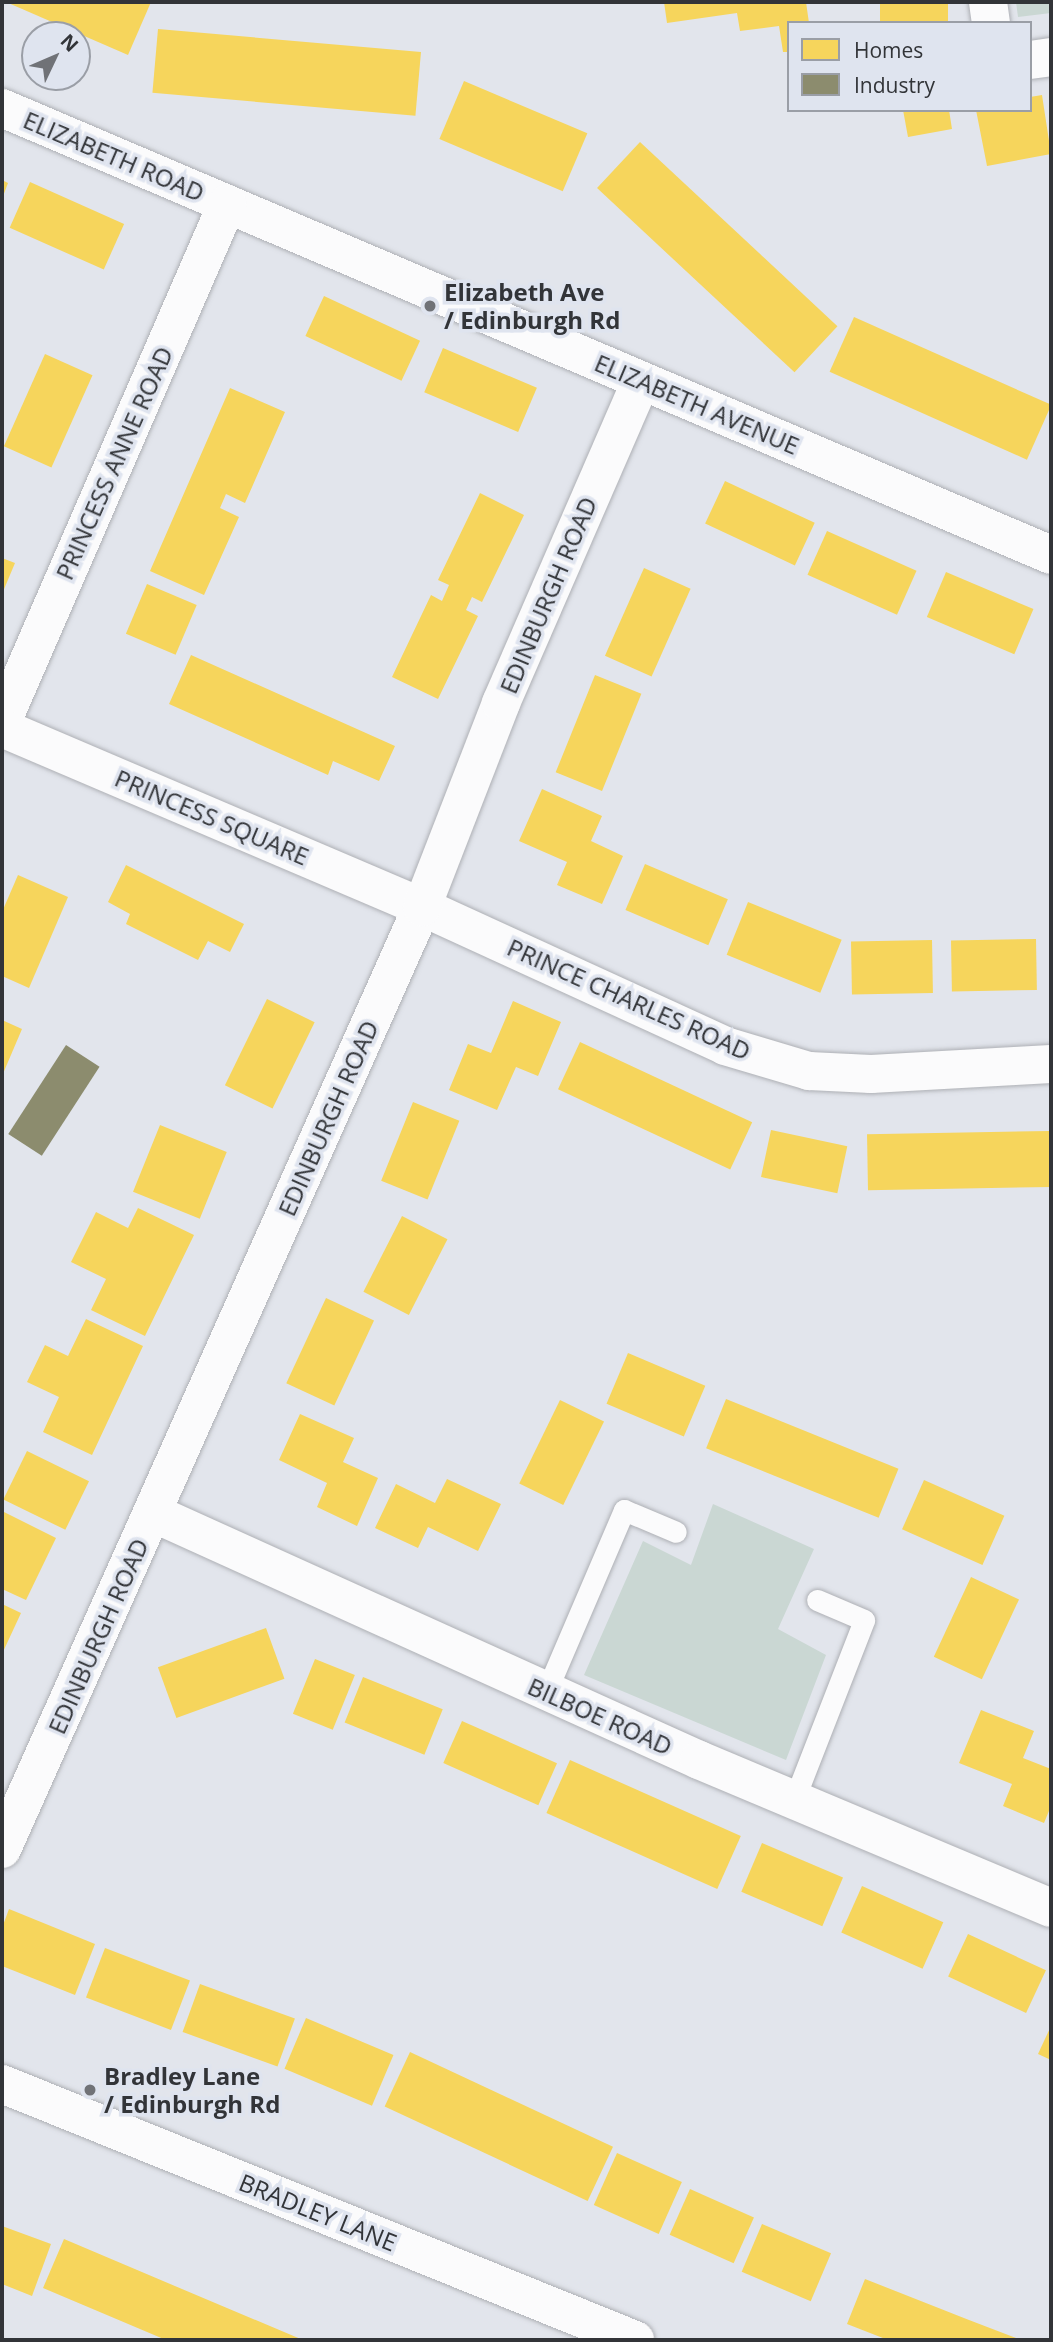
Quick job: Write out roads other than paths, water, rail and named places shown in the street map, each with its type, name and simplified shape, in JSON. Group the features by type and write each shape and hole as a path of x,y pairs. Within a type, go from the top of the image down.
{"street":[{"path":"988,2 991,21"},
{"path":"1032,60 1051,57"},
{"name":"ELIZABETH ROAD","path":"2,108 227,204"},
{"name":"ELIZABETH AVENUE","path":"227,204 1051,555"},
{"name":"PRINCESS ANNE ROAD","path":"2,722 227,204"},
{"name":"EDINBURGH ROAD","path":"2,1849 422,907 501,703 641,381"},
{"name":"PRINCESS SQUARE","path":"2,728 422,907"},
{"name":"PRINCE CHARLES ROAD","path":"422,907 725,1046 809,1070 871,1074 1051,1064"},
{"name":"BILBOE ROAD","path":"153,1514 546,1692 1051,1908"},
{"name":"BRADLEY LANE","path":"2,2084 635,2340"}],"lane":[{"path":"546,1692 624,1510 677,1532"},
{"path":"794,1800 864,1620 817,1600"}],"place":[{"name":"Elizabeth Ave / Edinburgh Rd","path":"430,306"},
{"name":"Bradley Lane / Edinburgh Rd","path":"90,2090"}]}
